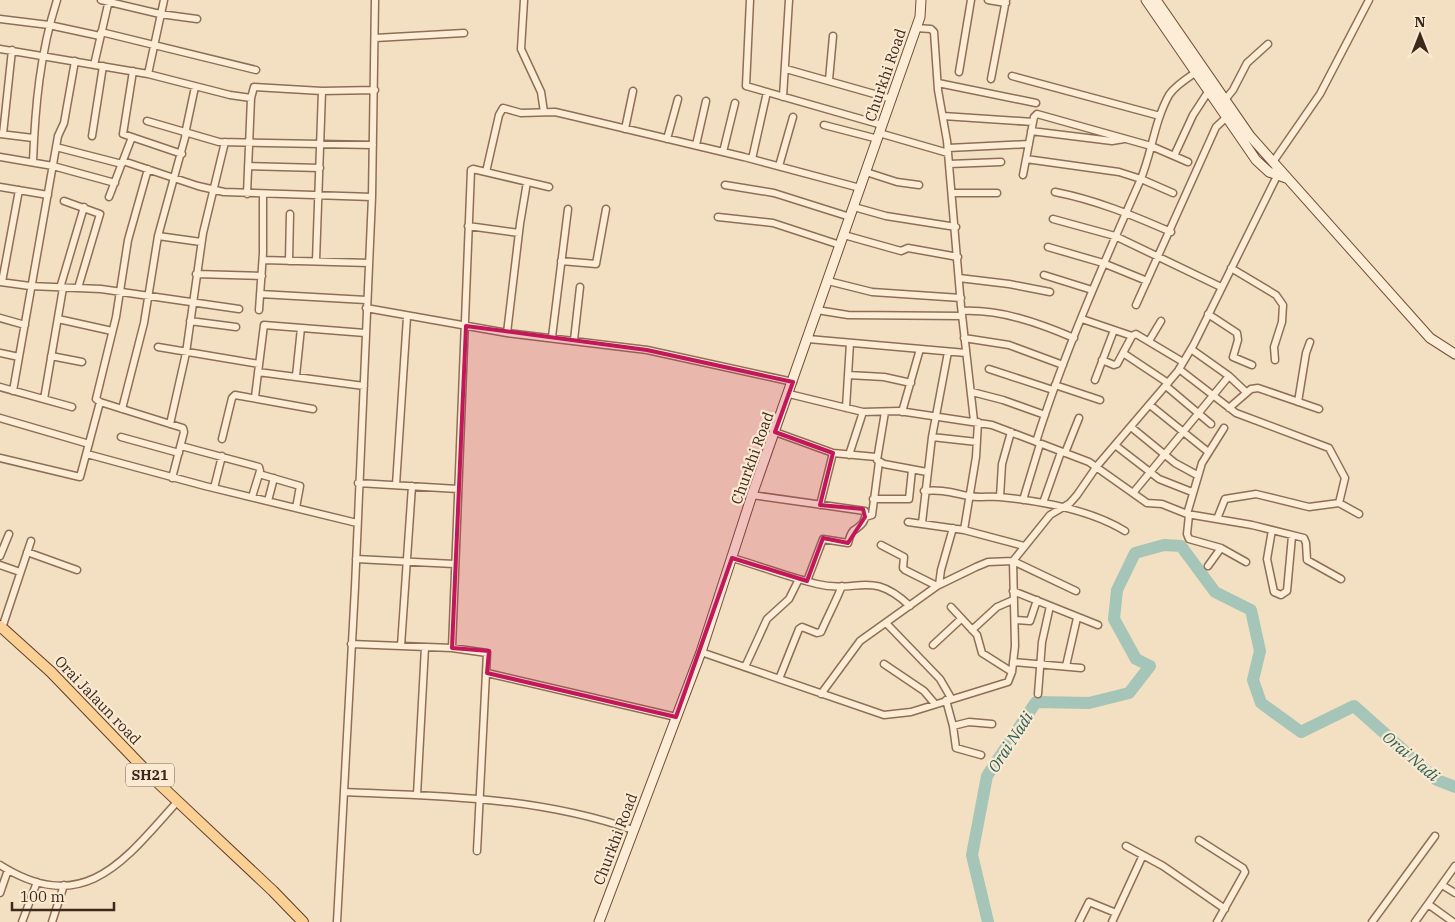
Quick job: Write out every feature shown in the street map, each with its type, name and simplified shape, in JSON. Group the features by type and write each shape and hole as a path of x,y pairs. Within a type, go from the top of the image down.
{"main road":[{"name":"Orai Jalaun road","path":"1,627 51,672 177,802 273,890 303,922"}],"street":[{"path":"32,162 42,55 57,0"},
{"path":"94,65 106,0 160,14 197,19"},
{"path":"148,74 164,0"},
{"path":"337,922 372,197 375,0"},
{"path":"524,0 521,49 541,92 544,112"},
{"path":"750,0 746,86 783,97 880,132 948,150 1029,144"},
{"path":"783,97 786,69 788,0"},
{"name":"Churkhi Road","path":"599,922 701,652 752,495 920,17 921,0"},
{"path":"959,72 971,0"},
{"path":"988,0 1006,2 991,79"},
{"path":"1146,0 1208,92 1273,162 1281,177"},
{"path":"1156,0 1224,100 1229,115 1256,160 1281,177 1430,338 1455,354"},
{"path":"1273,162 1320,94 1369,0"},
{"path":"0,19 101,34 256,70"},
{"path":"916,28 931,29 934,32 938,83 944,116 953,194 964,338 976,421 977,442 964,530"},
{"path":"374,38 464,33"},
{"path":"829,80 833,36"},
{"path":"1224,100 1233,90 1247,63 1268,44"},
{"path":"0,48 133,71 195,87 251,98"},
{"path":"12,50 1,134 34,138"},
{"path":"13,391 20,358 30,286 59,132 64,123 75,61"},
{"path":"92,136 103,66"},
{"path":"786,69 892,99"},
{"path":"133,71 122,130 123,134 182,154"},
{"path":"1023,500 1054,387 1092,290 1141,179 1160,116 1171,93 1195,73"},
{"path":"1012,76 1160,116"},
{"path":"938,83 1036,103"},
{"path":"122,409 149,297 158,236 182,154 195,87"},
{"path":"247,194 251,98 254,87 322,91 374,90"},
{"path":"316,261 322,91"},
{"path":"625,129 633,92"},
{"path":"752,159 767,92"},
{"path":"1174,156 1193,115 1208,92"},
{"path":"667,139 678,99"},
{"path":"696,145 706,101"},
{"path":"723,152 735,104"},
{"path":"486,172 500,110 503,108 521,113 555,112 696,145 860,188"},
{"path":"1023,175 1033,122 1037,114 1151,146 1188,162"},
{"path":"1136,305 1171,232 1216,127 1229,115"},
{"path":"944,116 1033,122"},
{"path":"779,166 793,118"},
{"path":"147,122 186,134 225,142 373,145"},
{"path":"824,125 880,132"},
{"path":"1031,131 1112,141 1124,138"},
{"path":"109,196 132,137"},
{"path":"170,424 186,352 201,242 225,142"},
{"path":"56,148 123,163 212,190 263,195 372,197"},
{"path":"0,157 53,166 115,183"},
{"path":"1026,158 1103,169 1141,179 1173,194"},
{"path":"949,164 1001,162"},
{"path":"248,166 320,168"},
{"path":"148,170 128,240 120,292 96,396 100,402 184,430 172,478"},
{"path":"452,648 471,170 550,187"},
{"path":"866,172 897,182 919,185"},
{"path":"701,652 884,715 911,712 1004,684 1010,678 1013,662 1015,620 1013,591 1014,561 1050,515 1063,508 1077,495 1097,466 1179,369 1191,349 1230,268 1281,177"},
{"path":"507,333 527,182"},
{"path":"725,185 774,193 850,217"},
{"path":"0,187 48,195"},
{"path":"18,190 1,282 30,286 120,292 239,309"},
{"path":"1055,192 1092,200 1126,211 1171,232"},
{"path":"953,194 997,193"},
{"path":"259,310 263,260 263,195"},
{"path":"64,201 97,212 100,216 78,288"},
{"path":"44,399 58,319 61,288 84,207"},
{"path":"854,207 886,216 956,227"},
{"path":"552,337 568,209"},
{"path":"561,261 596,264 606,209"},
{"path":"289,261 290,214"},
{"path":"718,217 773,223 840,245"},
{"path":"1053,218 1115,236 1221,287"},
{"path":"468,226 519,233"},
{"path":"844,235 901,251 908,248 958,257"},
{"path":"158,236 201,242"},
{"path":"1048,247 1103,264 1147,281"},
{"path":"263,260 368,263"},
{"path":"1230,268 1276,295 1283,305 1282,322 1274,347 1275,360"},
{"path":"196,274 262,276"},
{"path":"1044,275 1092,290"},
{"path":"959,278 1010,284 1050,292"},
{"path":"828,281 872,292 960,298"},
{"path":"574,340 580,287"},
{"path":"260,294 366,300"},
{"path":"366,308 407,317 507,333 574,340 704,361 793,382"},
{"path":"817,310 848,315 985,311 1045,326 1074,338"},
{"path":"1208,314 1237,332 1238,340 1233,357 1252,365"},
{"path":"396,485 407,317"},
{"path":"0,318 25,325"},
{"path":"58,319 112,331"},
{"path":"1082,319 1132,336 1136,334 1183,362"},
{"path":"190,321 236,326"},
{"path":"1150,341 1161,321"},
{"path":"255,397 264,325 366,332"},
{"path":"296,376 301,328"},
{"path":"1095,380 1114,330"},
{"path":"1102,360 1116,365 1132,336"},
{"path":"964,338 1008,345 1063,365"},
{"path":"808,339 966,353"},
{"path":"1298,402 1306,353 1310,342"},
{"path":"846,408 850,343"},
{"path":"158,347 259,364"},
{"path":"902,412 920,349"},
{"path":"1191,349 1229,376 1246,392"},
{"path":"922,523 932,437 948,352"},
{"path":"0,353 20,358"},
{"path":"1123,353 1167,384 1211,424"},
{"path":"51,356 82,362"},
{"path":"989,369 1100,400"},
{"path":"1179,369 1229,408 1244,416 1329,448 1345,478 1339,503"},
{"path":"258,372 364,386"},
{"path":"848,375 884,377 911,383"},
{"path":"1133,493 1229,376"},
{"path":"0,396 1,387 72,407"},
{"path":"1229,408 1246,392 1258,388 1319,409"},
{"path":"972,392 1003,400 1045,415"},
{"path":"789,394 863,412 902,412 936,418 976,421 1011,432 1097,466 1147,503 1162,504 1188,514 1272,530 1306,540 1307,560 1341,579"},
{"path":"222,439 234,396 255,397 313,409"},
{"path":"0,458 78,477 83,473 100,402"},
{"path":"1150,405 1207,452"},
{"path":"849,455 863,412"},
{"path":"865,517 872,515 877,460 885,412"},
{"path":"0,418 89,444"},
{"path":"1043,503 1078,418"},
{"path":"1131,427 1164,455 1183,468 1197,474"},
{"path":"1224,428 1207,452 1197,474 1188,514 1187,534 1189,539 1221,548 1246,562"},
{"path":"775,432 833,453 877,460 912,470 927,472"},
{"path":"1000,497 1002,464 1011,432"},
{"path":"121,437 222,456 257,466 260,468 252,497"},
{"path":"932,437 977,442"},
{"path":"1115,445 1168,484 1192,492"},
{"path":"820,505 833,453"},
{"path":"87,454 172,478 357,523"},
{"path":"214,488 222,456"},
{"path":"910,496 912,470"},
{"path":"259,474 300,486 296,508"},
{"path":"268,501 274,478"},
{"path":"358,483 458,488"},
{"path":"401,646 412,486"},
{"path":"873,499 907,499 910,496 924,493 952,491 970,496 1000,497 1063,508 1107,521 1125,531"},
{"path":"1217,519 1223,501 1228,497 1261,494 1309,506 1339,503 1359,514"},
{"path":"752,495 863,510 865,517 859,530 853,532 848,543 822,539 807,581"},
{"path":"908,522 964,530 1024,546"},
{"path":"938,585 953,528"},
{"path":"1272,530 1268,566 1274,592 1281,595 1287,591 1292,536"},
{"path":"0,556 8,534"},
{"path":"1,627 31,541"},
{"path":"881,545 904,557 903,568 905,570 938,585"},
{"path":"1208,566 1221,548"},
{"path":"27,552 77,570"},
{"path":"732,558 807,581 842,586 878,585 900,597 910,606"},
{"path":"356,559 454,564"},
{"path":"821,694 860,641 887,624 938,585 988,562 1014,561 1076,591"},
{"path":"0,565 20,572"},
{"path":"745,667 766,618 789,599 799,578"},
{"path":"779,679 799,629 802,628 817,633 821,632 842,586"},
{"path":"1013,591 1098,625"},
{"path":"972,630 996,606 1014,600"},
{"path":"1015,620 1030,621 1037,600"},
{"path":"1038,694 1039,664 1050,606"},
{"path":"951,607 977,635 982,653 1012,672"},
{"path":"1066,666 1077,618"},
{"path":"933,644 961,619"},
{"path":"887,624 940,679 949,699 956,748 981,755"},
{"path":"351,644 452,648 487,653 477,851"},
{"path":"417,795 424,647"},
{"path":"1013,662 1081,668"},
{"path":"884,664 924,691 935,704"},
{"path":"487,673 676,717"},
{"path":"954,726 977,722 992,724"},
{"path":"344,792 480,799 553,807 633,830"},
{"path":"0,865 37,882 64,886 79,885 104,875 138,845 177,802"},
{"path":"1372,922 1435,836"},
{"path":"1199,840 1244,870 1244,876 1218,922"},
{"path":"1126,846 1163,866 1226,909"},
{"path":"1112,922 1143,855"},
{"path":"1415,922 1455,866"},
{"path":"0,894 8,870"},
{"path":"22,922 37,882"},
{"path":"1442,884 1455,893"},
{"path":"52,922 64,886"},
{"path":"1079,922 1089,902 1116,913"},
{"path":"1428,904 1453,922"}],"highlighted area":[{"path":"466,326 647,350 793,382 775,432 833,453 820,505 863,509 865,517 848,543 823,538 807,581 732,558 676,717 487,673 489,651 452,648"}],"waterway":[{"name":"Orai Nadi","path":"988,922 972,855 987,776 1036,702 1089,703 1129,693 1150,666 1136,659 1114,619 1117,590 1135,553 1164,545 1181,546 1215,592 1251,610 1260,651 1253,680 1261,703 1301,732 1354,706 1437,780 1455,787"}]}
